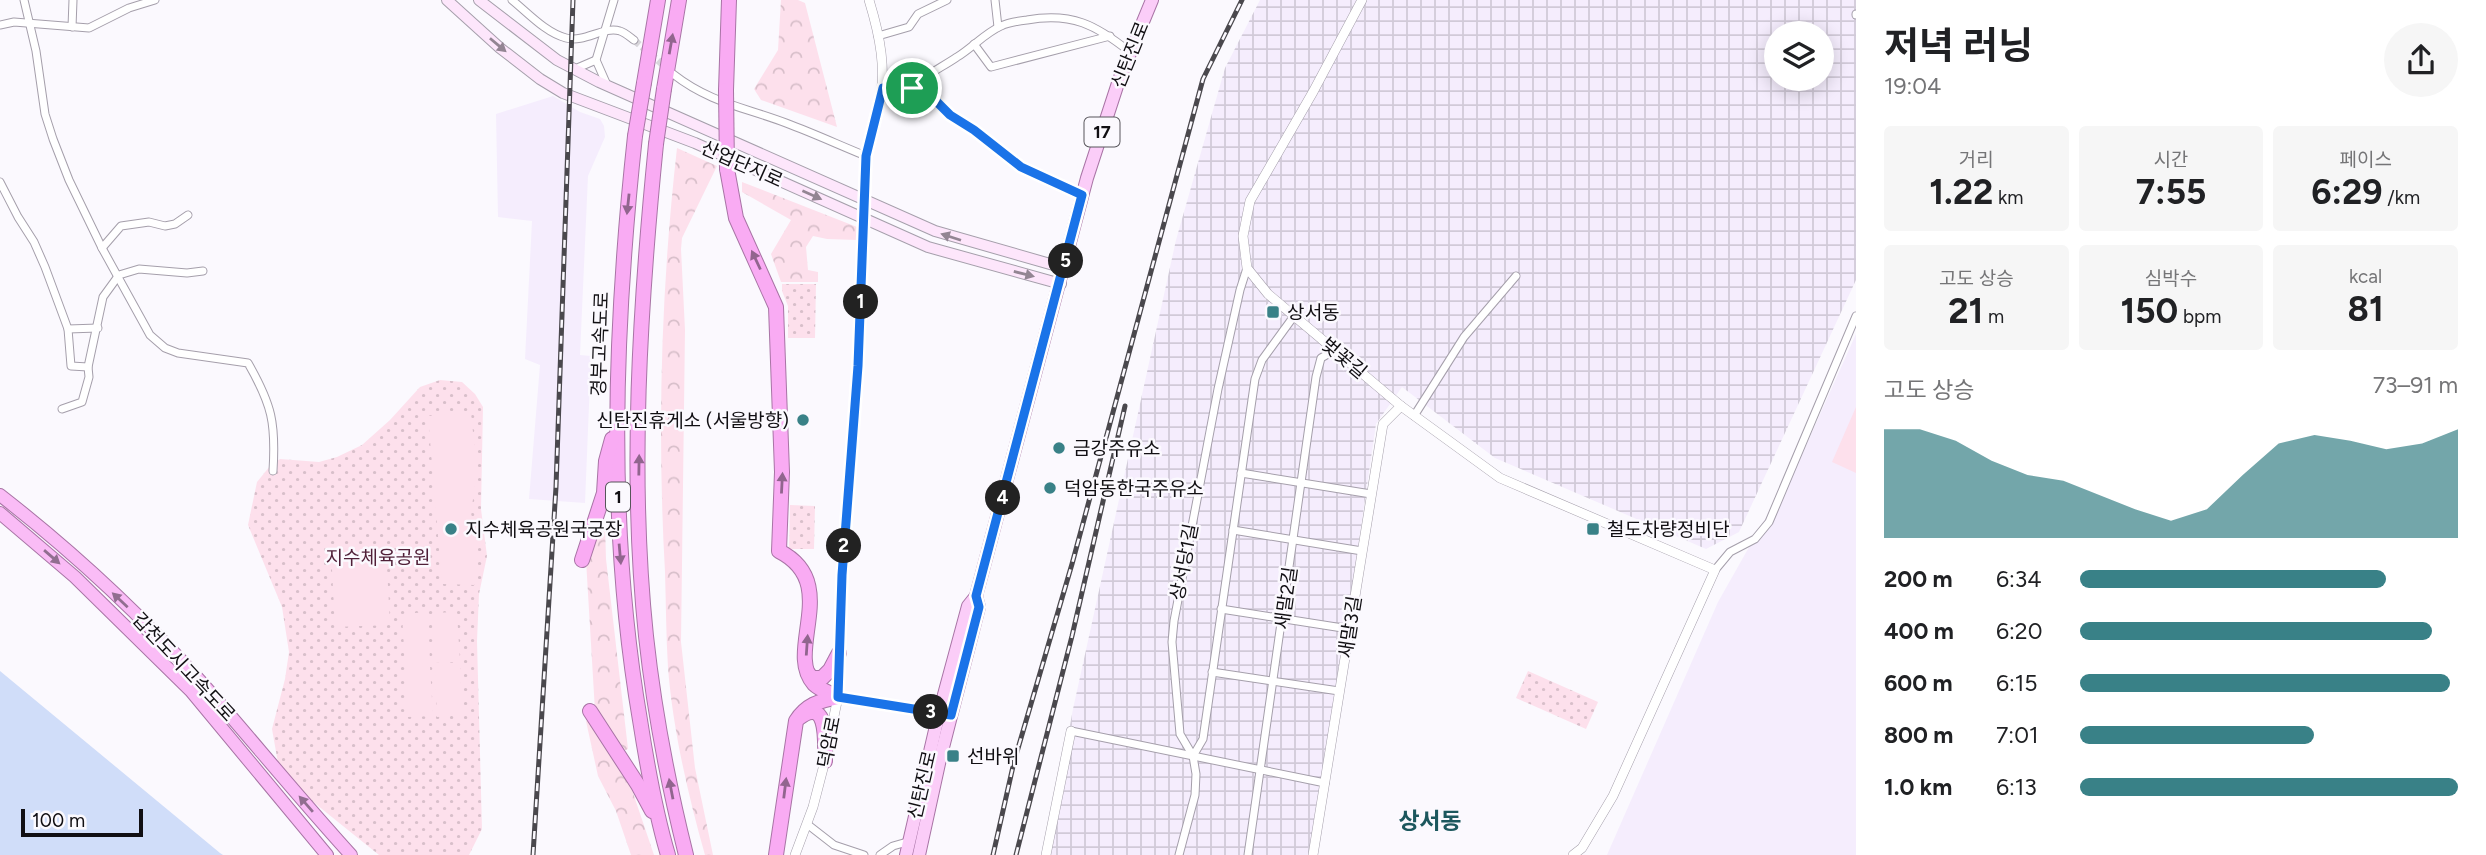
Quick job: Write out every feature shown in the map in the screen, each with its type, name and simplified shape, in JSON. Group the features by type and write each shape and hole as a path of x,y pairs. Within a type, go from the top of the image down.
{"highway":[{"name":"경부고속도로","path":"658,0 635,136 620,311 617,417 619,542 625,607 634,683 668,855"},
{"name":"1","path":"679,0 656,144 641,331 639,477 646,635 656,710 686,855"},
{"path":"729,0 727,169 736,218 776,307 782,472 779,551 802,568 807,580 808,673 814,684 838,697"},
{"path":"582,560 604,493 606,461 617,417"},
{"name":"갑천도시고속도로","path":"0,495 88,570 161,640 352,855"},
{"name":"갑천도시고속도로","path":"0,513 75,577 160,658 200,701 327,855"},
{"path":"808,673 812,678 822,678 830,670 839,653"},
{"path":"776,855 796,721 814,703 838,697"},
{"path":"590,711 638,785 661,828"},
{"path":"796,721 808,712 821,716 825,735 825,761"}],"main road":[{"name":"산업단지로","path":"447,0 500,48 563,93 695,144 928,247 1060,284"},
{"name":"산업단지로","path":"479,0 557,60 608,86 935,231 1064,268"},
{"name":"신탄진로","path":"919,855 968,606 976,596 1082,195 1119,80 1152,0"},
{"name":"신탄진로","path":"906,848 945,714"}],"street":[{"path":"24,0 45,114 69,180 102,248 150,335 165,348 189,356 248,363 270,406 275,440 273,471"},
{"path":"72,27 73,0"},
{"path":"0,25 14,22 89,28 129,8 155,0"},
{"path":"512,0 543,25 565,38 583,39 619,31 634,40"},
{"path":"608,86 596,60 614,0"},
{"name":"덕암로","path":"796,855 825,761 838,697 842,575 858,366 866,156 883,88 884,73 869,0"},
{"path":"878,36 909,27 927,4 947,0"},
{"path":"995,0 998,27"},
{"path":"1247,268 1243,236 1250,201 1362,0"},
{"path":"912,88 923,77 1008,23 1058,17 1090,25 1130,52"},
{"path":"974,44 991,67 1110,36"},
{"path":"575,69 596,60"},
{"path":"673,74 716,100 786,123 866,156"},
{"path":"883,88 912,88 933,98 950,115 1021,167 1082,195"},
{"path":"0,182 34,242 68,330 71,366 88,367"},
{"path":"102,248 121,226 149,222 165,226 175,224 188,215"},
{"name":"벚꽃길","path":"1247,268 1268,294 1401,406 1500,478 1715,570"},
{"name":"상서당1길","path":"1179,855 1195,795 1193,756 1180,734 1172,642 1174,621 1218,389 1247,268"},
{"path":"62,409 82,402 103,297 119,275 139,269 187,273 203,271"},
{"path":"1414,416 1464,337 1516,276"},
{"path":"1193,756 1203,738 1255,379 1262,360 1294,316"},
{"path":"1573,855 1581,849 1597,826 1613,796 1715,570 1730,552 1755,539 1769,523 1856,316"},
{"path":"68,330 98,328"},
{"name":"새말2길","path":"1248,855 1316,377 1321,358 1335,350"},
{"name":"새말3길","path":"1313,855 1382,424 1401,406"},
{"path":"1241,472 1371,494"},
{"path":"1233,530 1362,551"},
{"path":"1221,609 1349,629"},
{"path":"1212,672 1339,691"},
{"path":"838,697 945,714"},
{"path":"1046,855 1071,731 1325,783"},
{"path":"807,824 834,845 864,855"},
{"path":"880,855 894,846 906,848"}],"shaded area":[{"path":"1260,0 1856,0 1856,280 1739,532 1706,549 1495,458 1402,387 1376,424 1313,855 1046,855 1073,709 1176,240 1225,68"},
{"path":"553,96 580,112 600,119 605,137 588,176 580,355 591,356 585,503 529,499 540,365 525,359 532,221 498,217 496,114"},
{"path":"1856,334 1856,855 1607,855 1718,602 1804,450"}],"green space":[{"path":"781,0 798,0 805,3 837,127 761,100 754,89 778,50"},
{"path":"677,148 717,166 682,238 681,249 685,330 681,642 695,768 713,855 705,855 687,786 677,739 667,656 661,466 662,360 667,254"},
{"path":"742,182 857,227 857,240 813,236 806,247 808,270 818,272 818,282 781,282 771,254 791,220 742,192"},
{"path":"782,284 816,284 815,338 788,338 788,306"},
{"name":"지수체육공원","path":"440,380 462,382 475,394 483,407 481,509 487,556 479,594 477,641 482,829 469,855 379,855 312,801 278,763 272,729 289,652 282,607 248,525 257,482 270,466 280,459 319,462 362,445 390,420 420,387"},
{"path":"1856,407 1856,473 1832,462"},
{"path":"471,413 477,471 471,513 478,547 474,585 442,584 428,416"},
{"path":"790,505 815,506 814,549 789,549"},
{"path":"599,524 605,525 606,559 628,749 623,751 595,711 586,560"},
{"path":"386,548 390,625 335,627 331,550"},
{"path":"428,612 430,663 405,664 402,614"},
{"path":"457,612 460,662 434,663 432,613"},
{"path":"460,665 462,715 437,717 435,666"},
{"path":"430,666 433,716 407,717 405,667"},
{"path":"1528,671 1598,702 1586,729 1516,698"},
{"path":"591,719 630,784 654,855 631,855 616,811 598,776 586,721"}],"water":[{"path":"0,671 220,853 223,855 0,855"}],"tunnel":[{"path":"634,40 668,69"}],"railway":[{"path":"533,855 556,487 573,0"},
{"path":"993,855 1014,762 1072,564 1203,79 1242,0"},
{"path":"1016,855 1072,636 1125,406"}],"place":[{"name":"상서동","path":"1273,312"},
{"name":"신탄진휴게소 (서울방향)","path":"803,420"},
{"name":"금강주유소","path":"1059,448"},
{"name":"덕암동한국주유소","path":"1050,488"},
{"name":"지수체육공원국궁장","path":"451,529"},
{"name":"철도차량정비단","path":"1593,529"},
{"name":"선바위","path":"953,756"}],"district":[{"name":"상서동","path":"1430,821"}],"route":[{"path":"883,88 912,88 933,98 950,115 1021,167 1082,195 976,596 979,607 951,715 838,697 842,575 858,366 866,156 883,88"}]}
